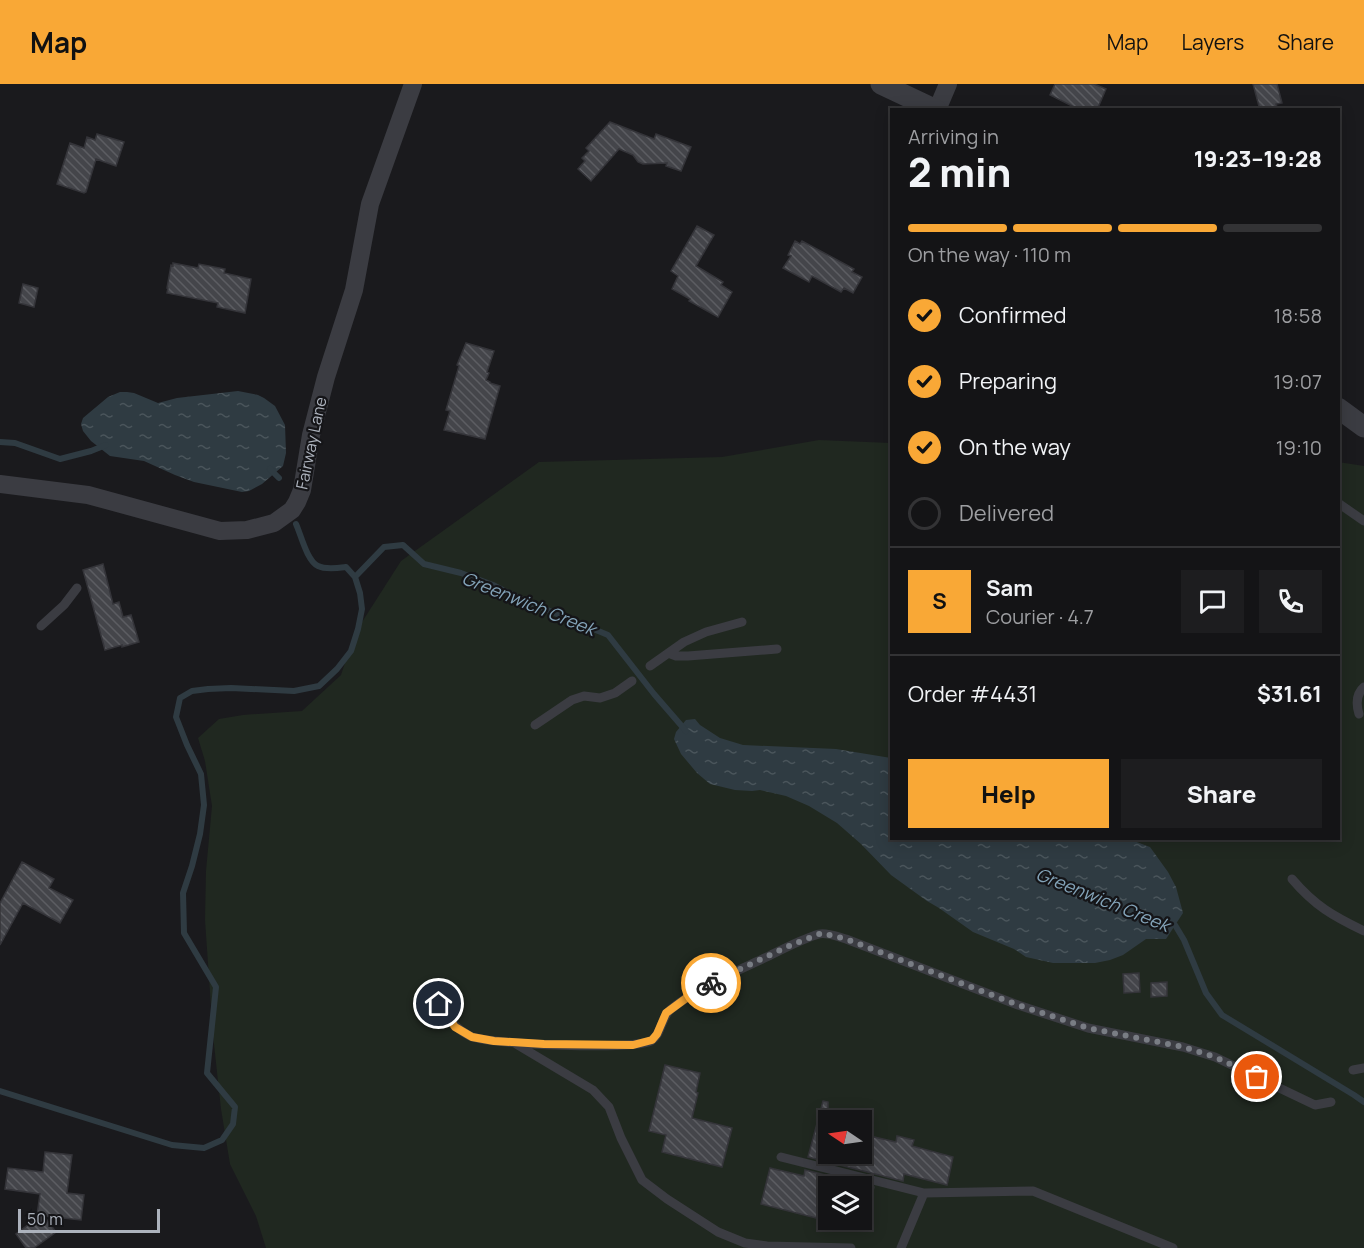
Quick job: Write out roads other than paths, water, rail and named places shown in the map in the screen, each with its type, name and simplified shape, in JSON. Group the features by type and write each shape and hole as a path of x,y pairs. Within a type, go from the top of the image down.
{"street":[{"name":"Fairway Lane","path":"0,484 88,495 220,531 247,530 274,523 292,510 302,489 311,435 326,377 354,291 370,204 413,84"},
{"path":"881,84 933,108"},
{"path":"938,108 948,84"},
{"path":"1340,409 1364,426"}],"lane":[{"path":"1340,505 1364,521"},
{"path":"41,626 64,604 76,588"},
{"path":"650,666 684,642 706,632 742,622"},
{"path":"668,653 688,656 777,649"},
{"path":"535,725 572,700 584,696 600,698 615,693 632,681"},
{"path":"1359,714 1357,696 1364,687"},
{"path":"1292,879 1316,905 1364,931"},
{"path":"439,1004 455,1027 472,1037 514,1042 633,1045 652,1040 666,1013 717,980 822,933 846,939 1018,1005 1088,1028 1183,1047 1215,1057 1315,1105 1330,1102"},
{"path":"514,1042 593,1090 609,1107 621,1138 642,1180 667,1200 718,1232 745,1242 767,1246 851,1248"},
{"path":"781,1157 924,1193 1033,1191 1173,1248"},
{"path":"901,1248 924,1193"}],"water":[{"path":"238,391 264,398 275,406 285,425 286,453 283,466 262,484 249,491 242,492 194,482 144,461 110,456 91,441 83,431 81,424 83,418 108,397 120,392 134,393 158,403 177,398"},
{"path":"695,719 720,738 743,745 836,749 890,758 890,840 1131,840 1150,847 1176,887 1183,913 1166,939 1146,939 1123,955 1110,960 1095,963 1053,963 1026,957 1014,949 973,932 927,901 891,875 837,823 809,806 786,796 760,790 735,790 710,784 681,754 674,739 676,732 686,720"}],"waterway":[{"name":"Greenwich Creek","path":"0,442 15,443 60,459 106,445"},
{"name":"Greenwich Creek","path":"270,469 279,478"},
{"path":"0,1091 172,1145 204,1148 222,1140 233,1124 235,1107 207,1073 216,987 184,933 183,893 200,834 204,805 201,774 176,717 180,698 192,691 231,688 294,691 319,686 337,669 351,651 362,609 355,577 346,567 325,568 314,563 296,524"},
{"name":"Greenwich Creek","path":"355,577 384,547 403,545 424,564 461,573 493,585 608,635 686,731"},
{"name":"Greenwich Creek","path":"1169,923 1175,925 1184,940 1206,993 1222,1015 1364,1102"}]}
